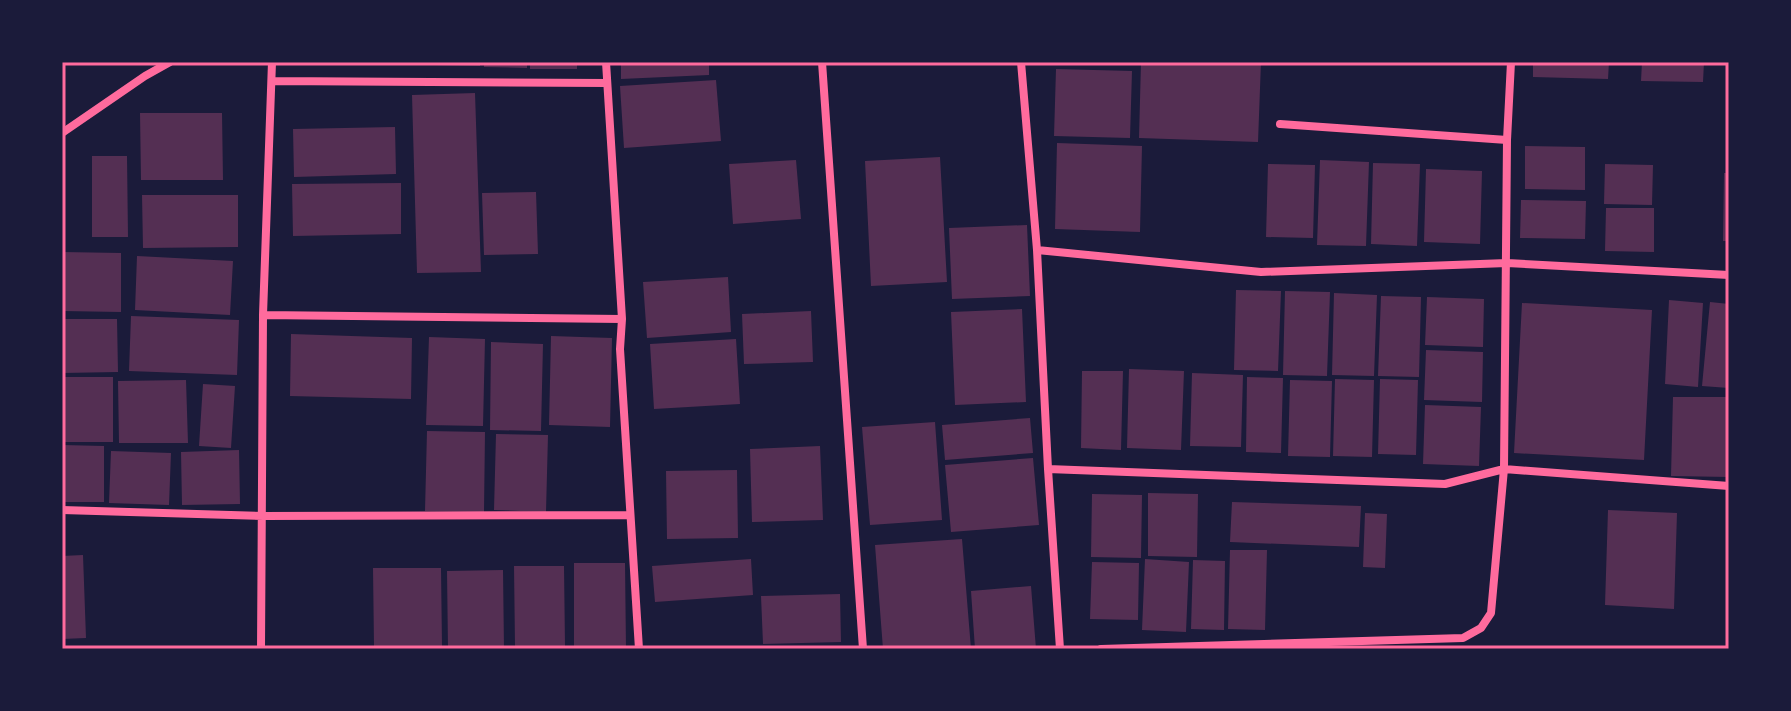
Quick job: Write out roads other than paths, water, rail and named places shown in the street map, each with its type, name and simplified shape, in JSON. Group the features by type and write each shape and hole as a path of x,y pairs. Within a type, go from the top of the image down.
{"street":[{"path":"62,133 170,62"},
{"path":"261,649 263,315 272,62"},
{"path":"606,62 639,649"},
{"path":"822,62 863,649"},
{"path":"1021,62 1037,250 1060,649"},
{"path":"1101,649 1463,638 1481,628 1491,613 1504,469 1507,140 1511,62"},
{"path":"272,81 607,83"},
{"path":"1280,124 1507,140"},
{"path":"1037,250 1261,272 1507,263 1729,275"},
{"path":"263,315 622,319"},
{"path":"1048,469 1445,484 1504,469 1729,486"},
{"path":"62,510 263,516 630,515"}]}
